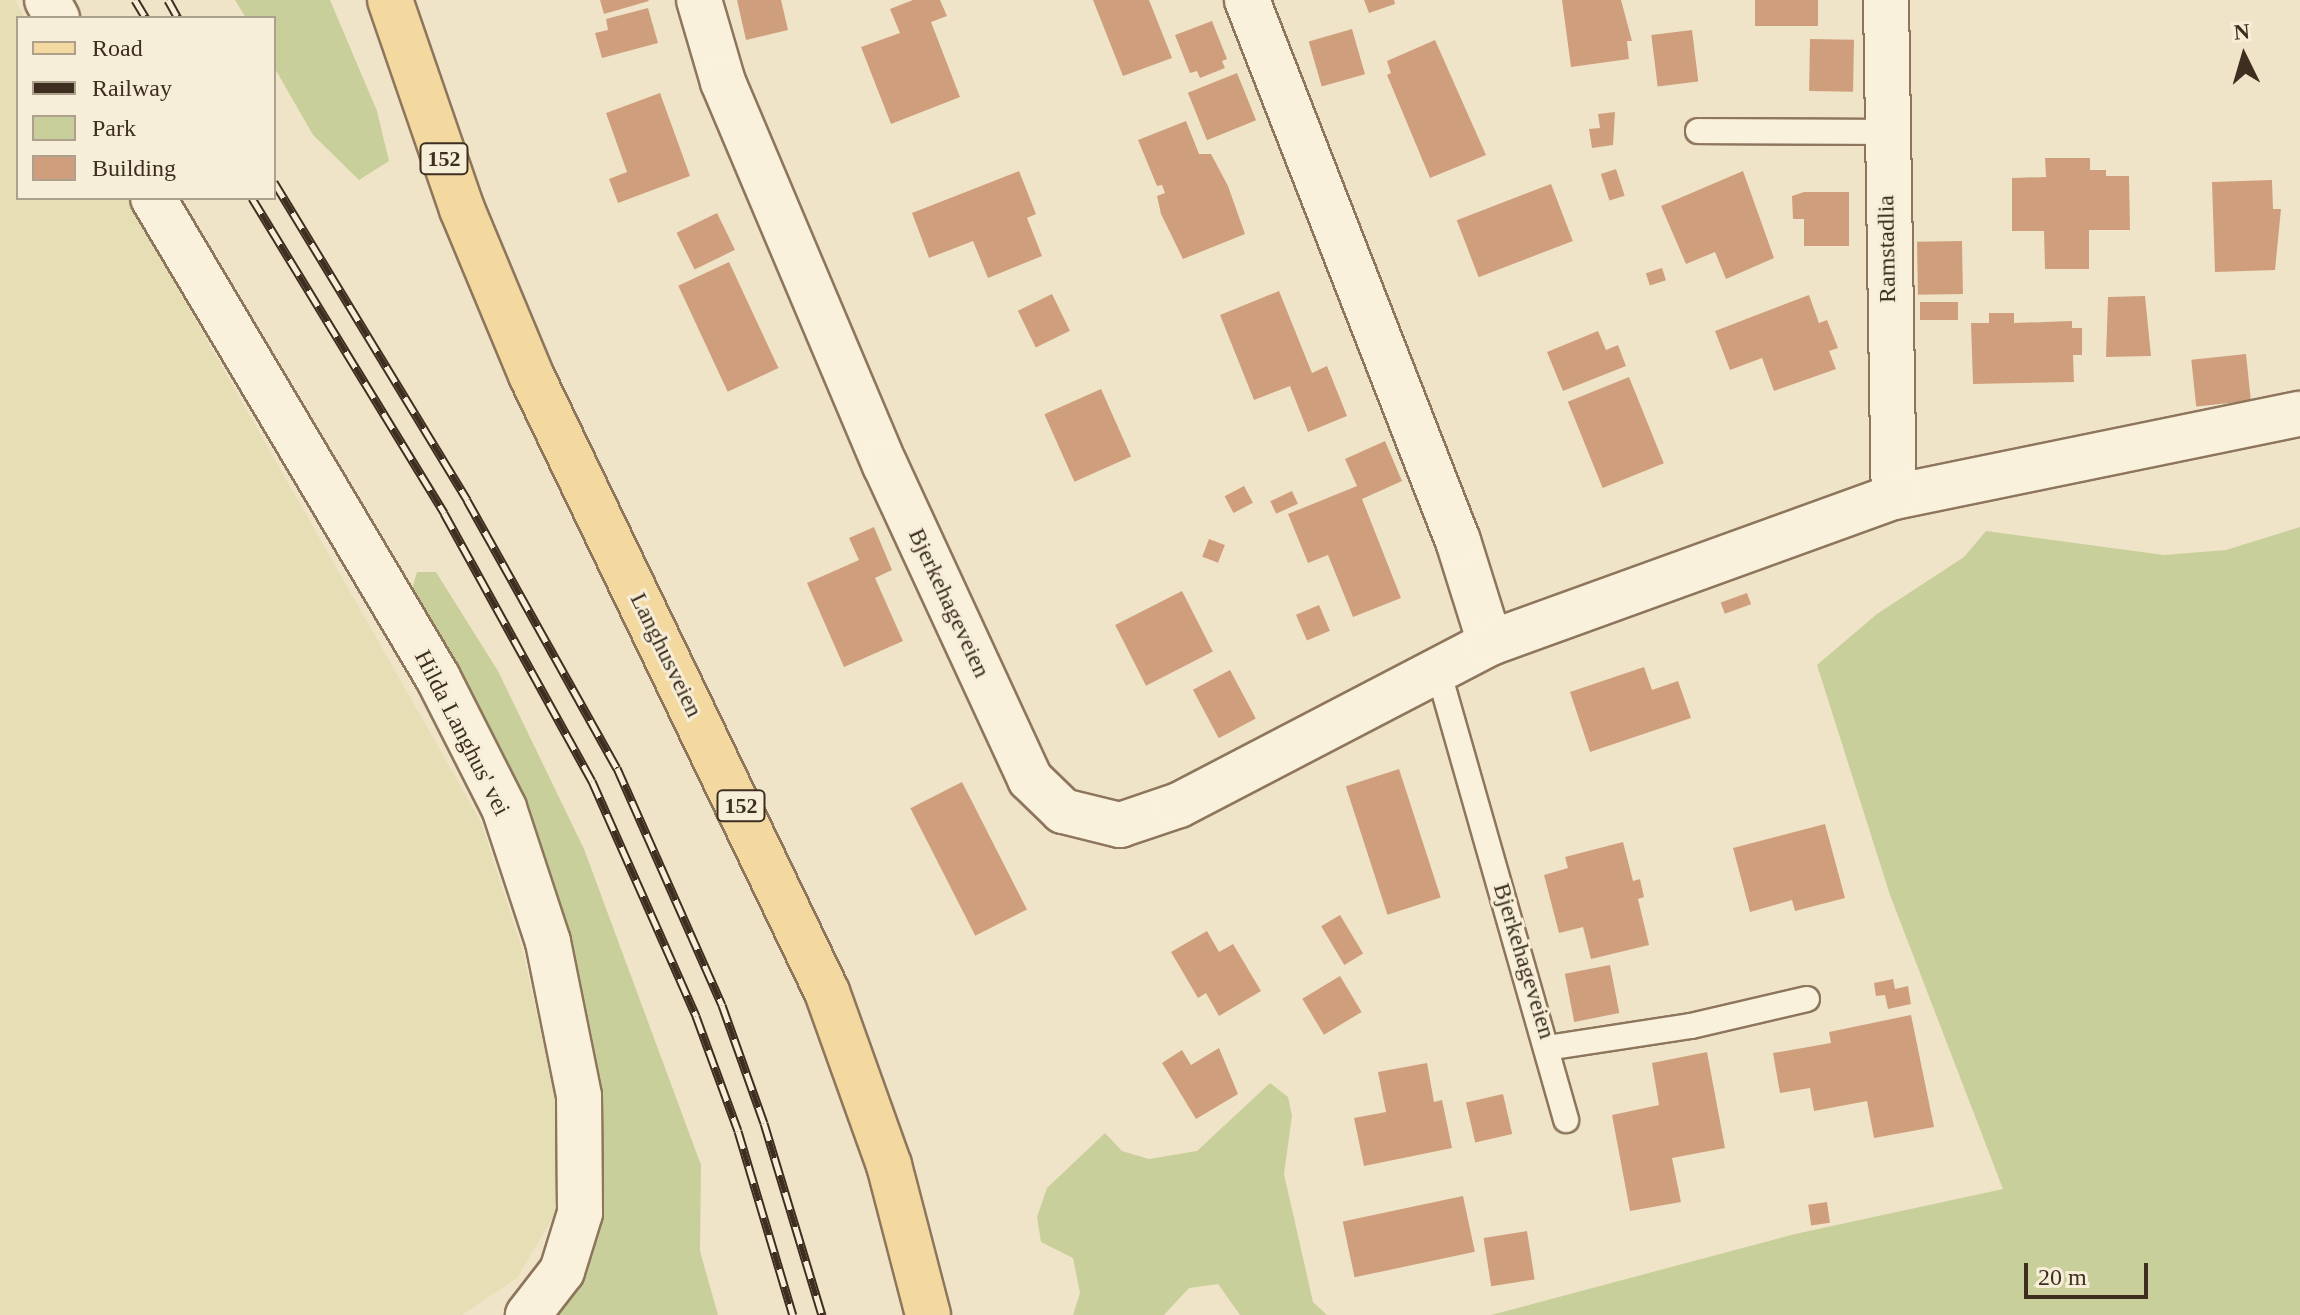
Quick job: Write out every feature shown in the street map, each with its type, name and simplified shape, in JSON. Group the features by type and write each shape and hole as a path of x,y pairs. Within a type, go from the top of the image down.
{"main road":[{"name":"Langhusveien","path":"390,0 462,209 531,375 827,992 889,1165 928,1315"}],"street":[{"name":"Bjerkehageveien","path":"699,0 723,82 885,465 1030,779 1063,811 1120,825 1147,820 1490,643 1894,497"},
{"path":"1247,0 1458,541 1490,643"},
{"name":"Ramstadlia","path":"1886,0 1885,132 1894,497"},
{"name":"Hilda Langhus' vei","path":"154,200 438,678 509,823 548,942 579,1096 580,1213 562,1271 528,1315"},
{"path":"1894,497 2300,414"}],"lane":[{"path":"1698,131 1885,132"},
{"name":"Bjerkehageveien","path":"1438,670 1547,1048 1691,1026 1807,999"},
{"path":"1547,1048 1566,1120"}],"shaded area":[{"path":"0,0 15,0 24,16 16,16 16,200 127,200 481,822 522,949 561,1119 567,1194 517,1278 462,1315 0,1315"}],"green space":[{"path":"235,0 330,0 377,111 389,161 359,180 313,135 276,70 276,16 245,16"},
{"path":"2300,527 2300,1315 1491,1315 1795,1234 2003,1189 1890,895 1817,665 1877,614 1964,557 1986,531 2164,555 2226,550"},
{"path":"417,572 436,572 498,671 584,849 701,1165 700,1251 718,1315 553,1315 567,1302 599,1218 602,1089 577,972 547,880 410,595"},
{"path":"1270,1083 1288,1097 1292,1116 1284,1174 1313,1302 1327,1315 1240,1315 1218,1284 1189,1288 1164,1315 1073,1315 1080,1293 1073,1258 1041,1242 1037,1217 1047,1188 1105,1133 1122,1151 1149,1159 1197,1151"}],"building":[{"path":"600,0 648,0 649,1 604,14"},
{"path":"737,0 781,0 788,30 746,40"},
{"path":"913,0 940,0 947,16 931,22 960,97 891,124 861,47 900,33 890,9"},
{"path":"1093,0 1149,0 1172,58 1123,76"},
{"path":"1364,0 1394,0 1395,4 1369,13"},
{"path":"1562,0 1621,0 1632,41 1627,41 1629,59 1571,67"},
{"path":"1755,0 1818,0 1818,26 1755,26"},
{"path":"648,8 658,43 602,58 595,33 608,30 606,19"},
{"path":"1212,21 1227,59 1222,61 1225,68 1200,78 1197,71 1190,73 1175,35"},
{"path":"1352,29 1365,74 1322,87 1309,41"},
{"path":"1692,30 1698,82 1658,87 1651,35"},
{"path":"1810,39 1854,40 1853,92 1809,91"},
{"path":"1435,40 1486,155 1430,178 1387,75 1391,73 1387,61"},
{"path":"1237,73 1256,120 1207,140 1188,93"},
{"path":"660,93 690,176 618,203 609,179 627,172 606,113"},
{"path":"1615,112 1613,145 1592,148 1589,129 1600,128 1598,114"},
{"path":"1186,121 1199,154 1211,154 1228,186 1245,234 1183,259 1161,214 1157,196 1165,193 1162,185 1157,186 1138,140"},
{"path":"2045,158 2090,158 2090,170 2106,170 2106,176 2129,176 2130,230 2089,230 2089,269 2045,269 2044,231 2012,231 2012,178 2046,177"},
{"path":"1616,169 1625,196 1609,201 1601,174"},
{"path":"1019,171 1036,214 1027,218 1042,256 988,278 973,241 929,258 912,213"},
{"path":"1743,171 1774,258 1726,279 1715,252 1686,264 1661,206"},
{"path":"2272,180 2273,209 2281,209 2275,270 2215,272 2212,182"},
{"path":"1551,184 1573,241 1479,277 1457,220"},
{"path":"1804,192 1849,192 1849,246 1804,246 1804,219 1793,219 1792,196"},
{"path":"717,213 735,250 695,270 677,233"},
{"path":"1962,241 1963,294 1918,295 1917,242"},
{"path":"729,262 778,368 728,392 678,286"},
{"path":"1662,268 1666,280 1650,286 1646,273"},
{"path":"1279,291 1312,373 1327,366 1347,416 1308,432 1290,386 1254,400 1220,315"},
{"path":"1052,294 1070,331 1036,348 1018,311"},
{"path":"1809,295 1819,323 1827,320 1838,348 1829,351 1836,369 1774,391 1762,358 1730,370 1715,331"},
{"path":"2145,296 2151,356 2106,357 2108,297"},
{"path":"1920,302 1958,302 1958,320 1920,320"},
{"path":"1989,313 2014,313 2014,323 2072,321 2072,328 2082,328 2082,355 2073,355 2074,382 1973,384 1971,323 1989,323"},
{"path":"1598,331 1606,350 1618,345 1626,366 1563,391 1547,352"},
{"path":"2246,354 2251,401 2196,406 2191,360"},
{"path":"1629,377 1664,463 1603,488 1568,402"},
{"path":"1101,389 1131,457 1074,482 1044,414"},
{"path":"1385,441 1402,481 1362,499 1401,598 1353,617 1328,555 1308,563 1288,514 1357,486 1345,459"},
{"path":"1244,486 1253,503 1233,513 1225,496"},
{"path":"1292,491 1298,504 1276,514 1270,501"},
{"path":"874,527 892,570 875,578 903,641 844,667 807,583 859,560 849,538"},
{"path":"1209,539 1225,545 1218,563 1202,557"},
{"path":"1182,591 1213,652 1146,686 1115,625"},
{"path":"1747,593 1751,604 1725,614 1721,603"},
{"path":"1319,605 1330,631 1307,641 1296,615"},
{"path":"1644,667 1652,690 1678,681 1691,718 1590,752 1570,692"},
{"path":"1230,670 1256,719 1219,738 1193,690"},
{"path":"1399,769 1441,897 1387,915 1346,786"},
{"path":"962,782 1027,909 975,936 910,808"},
{"path":"1825,824 1845,898 1795,911 1792,900 1750,912 1733,848"},
{"path":"1623,842 1633,881 1640,879 1644,897 1638,899 1649,945 1591,959 1583,927 1559,933 1544,875 1568,868 1565,857"},
{"path":"1340,915 1363,954 1344,965 1321,926"},
{"path":"1207,931 1219,952 1233,944 1261,991 1219,1016 1206,993 1198,998 1171,952"},
{"path":"1610,965 1619,1013 1574,1022 1565,974"},
{"path":"1340,976 1362,1012 1324,1035 1302,999"},
{"path":"1893,979 1895,989 1908,986 1911,1004 1888,1009 1885,995 1876,996 1874,983"},
{"path":"1911,1015 1934,1127 1874,1138 1867,1101 1814,1111 1810,1088 1780,1093 1773,1053 1831,1043 1829,1032"},
{"path":"1219,1048 1238,1094 1196,1119 1162,1063 1182,1050 1191,1065"},
{"path":"1707,1052 1725,1148 1672,1158 1681,1202 1630,1211 1612,1115 1659,1105 1652,1063"},
{"path":"1427,1063 1434,1102 1442,1100 1452,1148 1364,1166 1354,1118 1386,1112 1378,1072"},
{"path":"1503,1094 1512,1134 1475,1142 1466,1103"},
{"path":"1463,1196 1475,1252 1355,1277 1343,1222"},
{"path":"1827,1202 1830,1223 1811,1225 1808,1205"},
{"path":"1527,1231 1535,1279 1491,1286 1484,1238"}],"railway":[{"path":"135,0 145,16"},
{"path":"168,0 177,16"},
{"path":"276,185 467,500 617,768 722,1005 764,1123 822,1315"},
{"path":"253,200 444,513 592,781 696,1016 738,1131 793,1315"}]}
